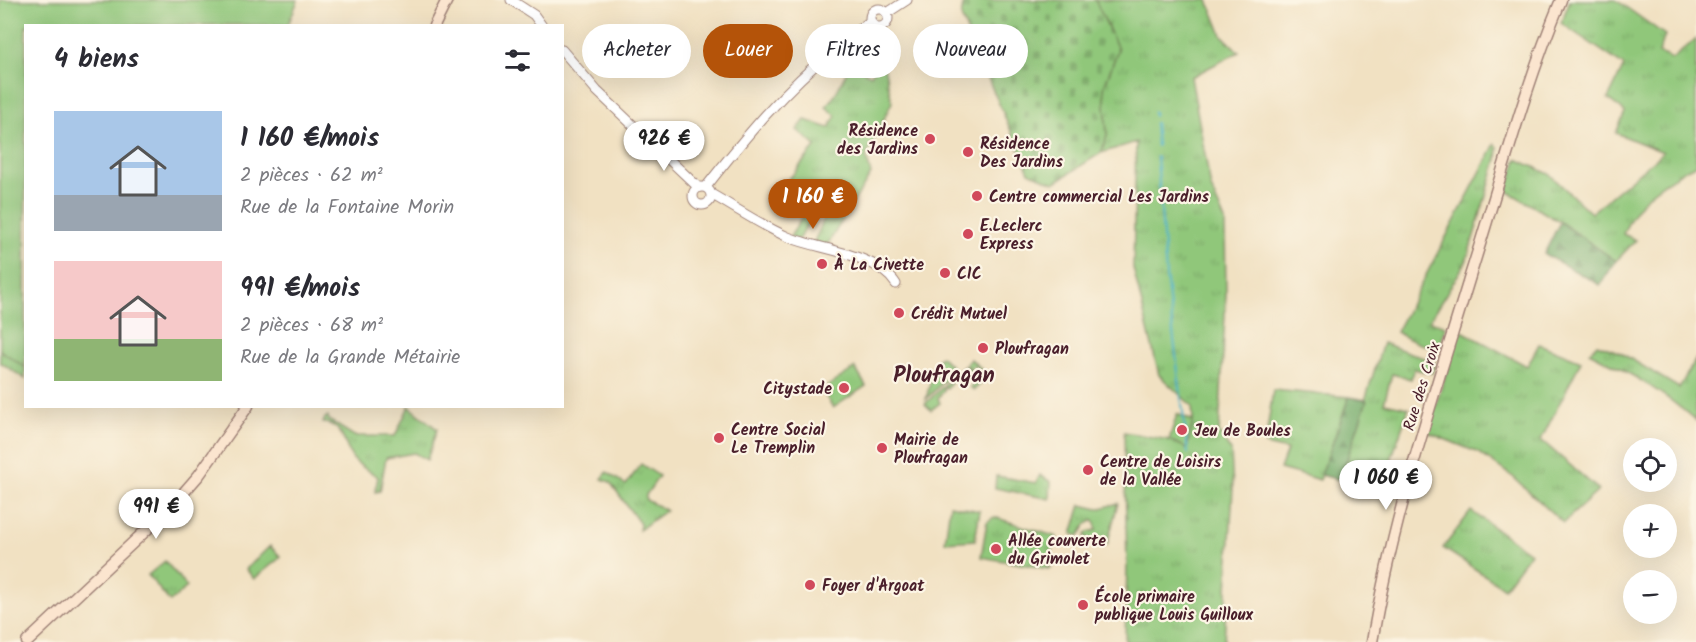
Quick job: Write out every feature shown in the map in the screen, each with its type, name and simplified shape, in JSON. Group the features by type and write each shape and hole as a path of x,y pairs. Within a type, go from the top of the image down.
{"main road":[{"path":"435,24 447,0"},
{"name":"Rue des Croix","path":"1372,642 1382,581 1412,466 1545,38 1561,0"},
{"path":"27,642 172,506 199,475 247,408"}],"street":[{"path":"511,0 534,15 541,24"},
{"path":"705,190 761,118 813,67 871,21 878,27 883,26 887,22 887,13 907,0"},
{"path":"564,52 597,91 705,190 788,237 834,249 879,268 896,284"}],"green space":[{"path":"0,0 298,0 288,24 24,24 24,366 0,350"},
{"path":"964,0 1095,0 1118,49 1104,87 1107,136 1101,153 1054,183 1029,172 988,78 1028,78 1028,24 964,24 961,17"},
{"path":"1095,0 1208,0 1222,35 1239,52 1191,77 1211,188 1225,221 1226,295 1219,433 1231,451 1233,488 1224,642 1125,642 1127,565 1124,432 1169,440 1187,448 1193,421 1192,406 1159,375 1133,268 1136,142 1101,153 1107,136 1104,87 1118,49"},
{"path":"1570,0 1616,0 1665,35 1659,53 1672,59 1696,39 1696,164 1662,185 1644,200 1623,234 1636,240 1616,261 1560,222 1507,191 1517,159 1549,174 1591,213 1663,152 1616,133 1625,112 1608,99 1624,66 1561,23"},
{"path":"844,78 887,78 892,102 866,157 871,174 826,247 813,244 825,217 816,210 798,240 790,237 807,209 793,200 796,196 785,184 816,146 797,130 805,120 829,128 836,116 826,107"},
{"path":"1495,144 1498,147 1497,159 1466,262 1429,321 1446,326 1441,343 1423,345 1396,332"},
{"path":"1560,222 1616,261 1600,285 1544,254"},
{"path":"1460,330 1527,366 1539,344 1581,361 1541,440 1599,490 1563,523 1513,477 1479,453 1427,432"},
{"path":"1383,343 1435,362 1432,373 1414,369 1411,379 1392,374 1384,403 1409,408 1380,491 1340,480"},
{"path":"1597,344 1621,353 1679,388 1696,359 1696,421 1645,383 1589,352"},
{"path":"0,350 24,366 24,378 0,362"},
{"path":"941,356 955,370 926,399 935,363"},
{"path":"971,359 989,376 974,390 970,387 975,382 971,381 981,372 974,365 970,369 966,364"},
{"path":"964,366 972,371 966,375 964,371 960,376 957,374 947,388 944,386 944,391 938,398 940,403 931,410 925,404"},
{"name":"Citystade","path":"855,368 866,386 833,408 822,390"},
{"path":"1273,390 1349,397 1320,480 1280,469 1287,450 1265,445"},
{"path":"1349,397 1367,400 1340,480 1321,475"},
{"path":"408,408 411,408 437,429 427,460 414,453 386,458 380,491 375,492 378,477 353,459 335,427 323,423 328,416 329,420 354,436 395,436"},
{"name":"Jeu de Boules","path":"1177,414 1193,421 1187,448 1169,440"},
{"path":"641,464 659,476 646,495 646,500 666,510 639,530 640,524 610,482 602,479 607,472 626,485"},
{"path":"1040,475 1051,482 1050,499 995,488 996,476 1036,483"},
{"path":"1118,503 1107,545 1085,537 1087,532 1097,530 1094,520 1086,524 1079,536 1072,534 1081,505 1098,509"},
{"path":"950,505 980,511 975,540 945,542"},
{"path":"1471,511 1530,553 1504,588 1443,548"},
{"path":"994,517 1057,537 1047,566 1052,567 1049,569 981,557 987,522"},
{"path":"270,546 281,557 254,579 246,569"},
{"path":"165,561 187,587 170,602 148,575"}],"waterway":[{"path":"1155,123 1157,146"},
{"path":"1157,157 1166,275 1188,453"}],"place":[{"name":"Résidence des Jardins","path":"930,139"},
{"name":"Résidence Des Jardins","path":"968,152"},
{"name":"Centre commercial Les Jardins","path":"977,196"},
{"name":"E.Leclerc Express","path":"968,234"},
{"name":"À La Civette","path":"822,264"},
{"name":"CIC","path":"945,273"},
{"name":"Crédit Mutuel","path":"899,313"},
{"name":"Ploufragan","path":"983,348"},
{"name":"Citystade","path":"844,388"},
{"name":"Jeu de Boules","path":"1182,430"},
{"name":"Centre Social Le Tremplin","path":"719,438"},
{"name":"Mairie de Ploufragan","path":"882,448"},
{"name":"Centre de Loisirs de la Vallée","path":"1088,470"},
{"name":"Allée couverte du Grimolet","path":"996,549"},
{"name":"Foyer d'Argoat","path":"810,585"},
{"name":"École primaire publique Louis Guilloux","path":"1083,605"}],"district":[{"name":"Ploufragan","path":"944,374"}]}
